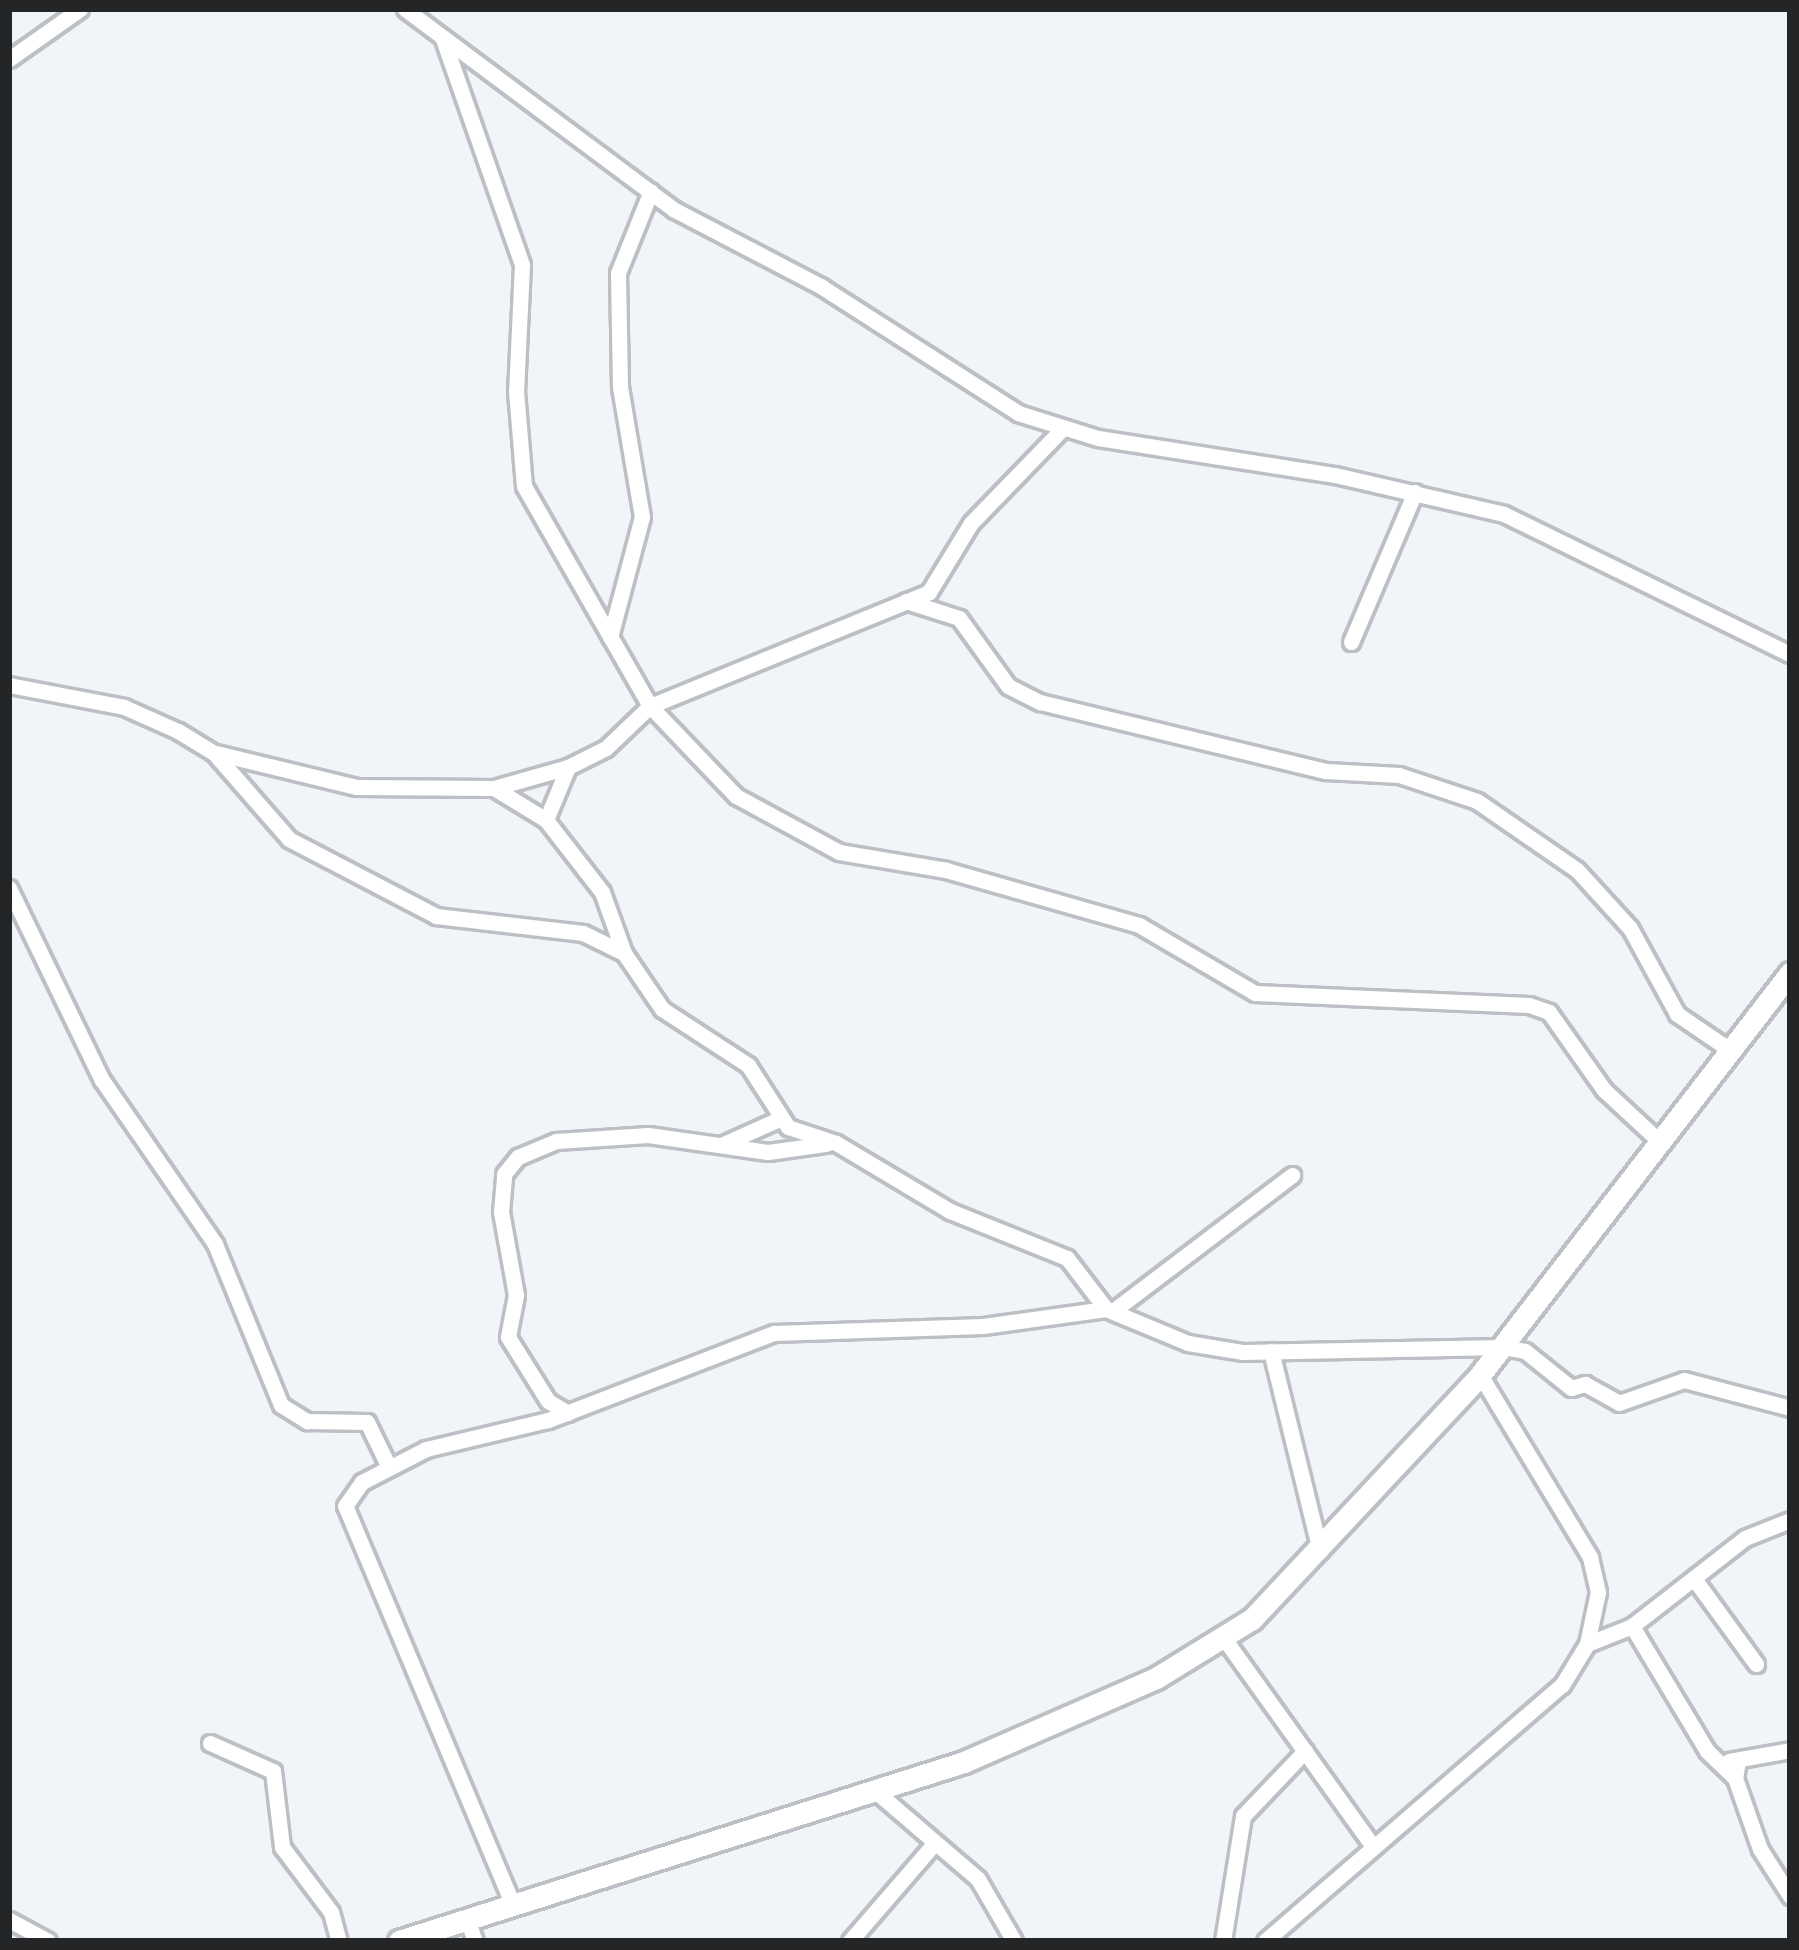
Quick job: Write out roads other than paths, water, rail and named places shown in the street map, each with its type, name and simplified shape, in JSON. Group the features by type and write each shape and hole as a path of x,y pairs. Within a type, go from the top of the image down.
{"street":[{"path":"9,59 80,9"},
{"path":"405,9 651,191 1061,430 1415,492 1593,551 1664,598 1790,654"},
{"path":"443,38 522,265 516,391 524,486 650,706 736,796 839,852 946,870 1138,925 1255,993 1504,1001 1549,1012 1604,1090 1659,1141"},
{"path":"610,638 642,517 620,387 618,273 651,191"},
{"path":"9,685 124,707 214,753 357,787 494,788 568,767 606,748 650,706 938,585 971,523 1061,430"},
{"path":"1351,641 1415,492"},
{"path":"906,601 959,618 1007,686 1040,701 1326,771 1399,776 1477,801 1590,883 1630,928 1677,1014 1730,1050"},
{"path":"214,753 289,839 424,910 583,933 624,953"},
{"path":"546,820 568,767"},
{"path":"494,788 546,820 602,892 624,953 662,1009 748,1065 779,1119 833,1143 950,1211 1067,1258 1109,1310 1188,1343 1271,1351 1503,1347 1525,1351 1571,1388 1585,1384 1619,1402 1684,1380 1790,1408"},
{"path":"9,888 102,1080 214,1244 281,1405 307,1421 367,1422 382,1437 388,1465"},
{"path":"399,1941 472,1932 513,1905 1060,1724 1223,1637 1320,1551 1480,1375 1790,973"},
{"path":"718,1147 779,1119"},
{"path":"568,1413 548,1401 508,1337 516,1295 500,1231 504,1174 530,1148 556,1141 661,1134 718,1147 784,1153 833,1143"},
{"path":"513,1905 345,1506 388,1465 548,1420 774,1333 996,1325 1109,1310 1292,1175"},
{"path":"1271,1351 1320,1551"},
{"path":"1265,1941 1371,1844 1562,1685 1586,1644 1598,1592 1590,1557 1480,1375"},
{"path":"548,1401 548,1420"},
{"path":"1586,1644 1632,1625 1745,1538 1790,1520"},
{"path":"1695,1580 1756,1664"},
{"path":"1632,1625 1714,1762 1735,1778"},
{"path":"1223,1637 1371,1844"},
{"path":"209,1743 273,1771 282,1847 331,1912 339,1941"},
{"path":"1223,1941 1243,1816 1305,1750"},
{"path":"1714,1762 1790,1750"},
{"path":"1738,1760 1735,1778 1760,1849 1790,1896"},
{"path":"873,1789 978,1879 1015,1941"},
{"path":"850,1941 933,1845"},
{"path":"9,1920 48,1941"}]}
